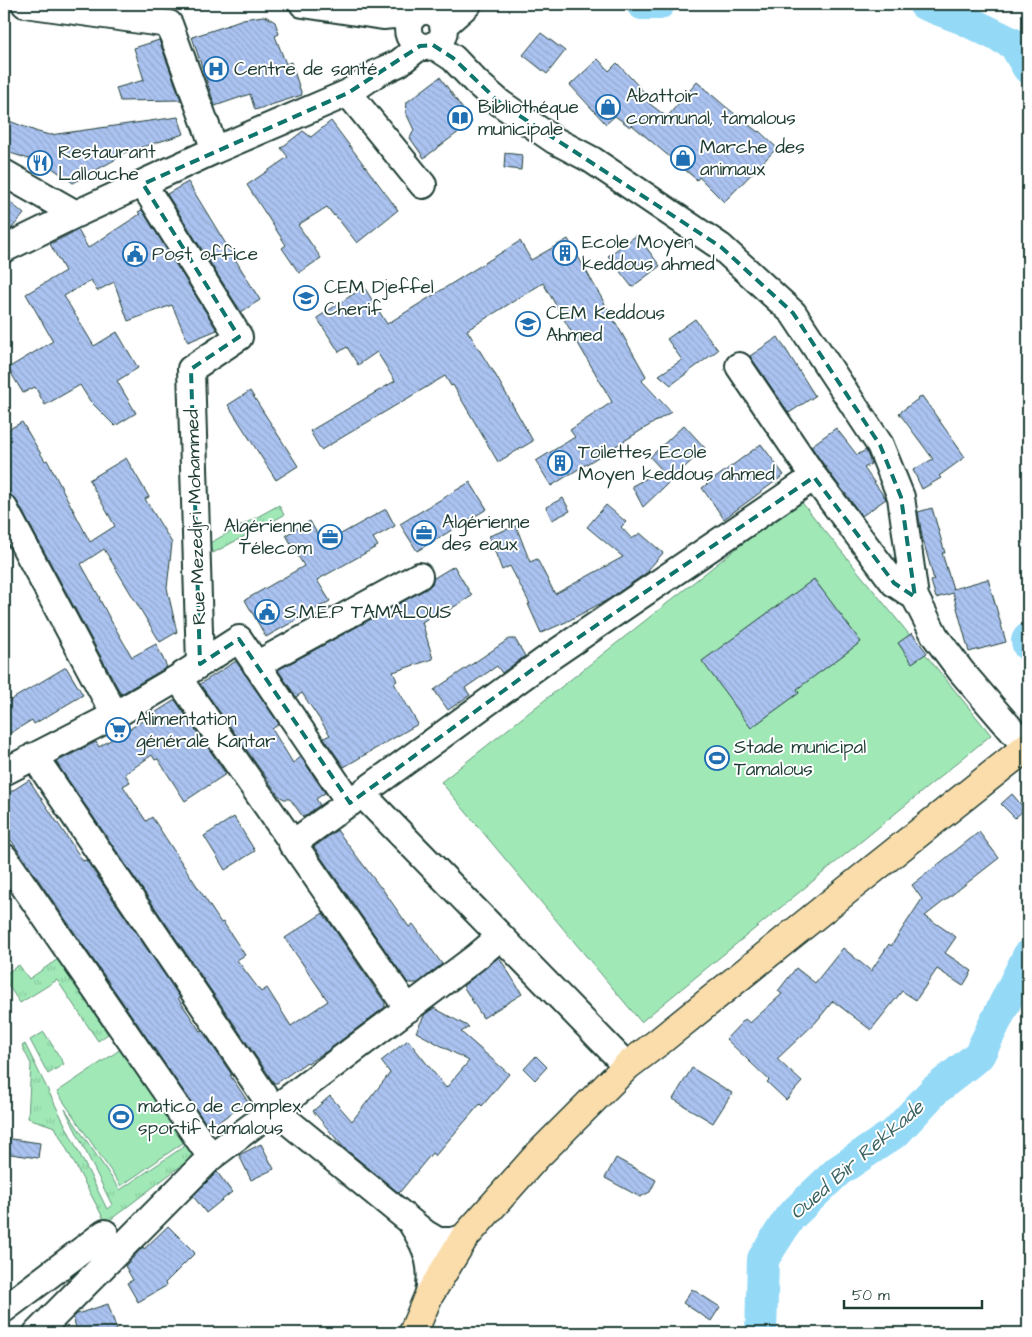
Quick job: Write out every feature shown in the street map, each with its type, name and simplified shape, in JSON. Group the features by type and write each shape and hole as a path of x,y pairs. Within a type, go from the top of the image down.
{"main road":[{"path":"412,1333 428,1297 464,1238 536,1157 627,1066 1028,747"}],"street":[{"path":"25,4 169,24 215,150"},
{"path":"303,4 383,16 393,15 428,30 476,82 500,103 554,140 592,160 721,247 793,313 880,445 900,497 916,597 935,636 961,672 1028,747"},
{"path":"4,249 215,150 348,93 377,73 399,63 428,30 468,4"},
{"path":"348,93 423,185"},
{"path":"4,172 76,214"},
{"name":"Rue Mezedjri Mohammed","path":"143,184 238,337 191,369 200,664"},
{"path":"739,366 814,477 894,583 916,597"},
{"path":"292,844 547,659 814,477"},
{"path":"4,508 115,716"},
{"path":"419,576 256,665 356,799 500,936 627,1066"},
{"name":"Rue Mezedjri Mohammed","path":"4,772 115,716 239,639 256,665"},
{"path":"178,678 408,1009"},
{"path":"34,756 274,1110 426,1234 438,1241 464,1238"},
{"path":"4,857 211,1157"},
{"path":"45,1330 211,1157 475,958 500,936"},
{"path":"412,1224 423,1241 431,1268 431,1283 428,1297"},
{"path":"4,1309 105,1233"}],"highlighted area":[{"path":"433,45 453,58 500,103 721,247 793,313 880,445 901,497 915,597 894,583 814,477 547,659 350,803 239,639 200,664 191,369 239,337 143,184 348,93 420,46"}],"green space":[{"name":"Stade municipal Tamalous","path":"799,499 991,735 641,1022 441,782"},
{"path":"279,505 284,515 213,553 208,544"},
{"path":"58,959 108,1034 98,1041 57,980 20,1003 4,979 4,975 19,965 29,979"},
{"path":"44,1032 64,1064 48,1074 30,1040"},
{"path":"25,1044 107,1209 112,1205 65,1109 120,1190 186,1145 195,1155 106,1223 55,1127 28,1118 31,1064 22,1046"},
{"name":"matico de complex sportif tamalous","path":"121,1049 184,1142 121,1186 57,1092"}],"building":[{"path":"263,16 275,22 279,34 275,36 286,64 291,62 302,95 255,110 250,94 215,106 192,37 243,19"},
{"path":"541,33 565,51 547,74 523,55"},
{"path":"159,40 181,100 120,101 116,88 144,80 134,48"},
{"path":"598,59 609,71 617,63 643,91 638,95 667,117 697,82 726,107 759,131 777,148 724,202 699,177 697,180 632,125 630,127 615,116 606,124 570,85"},
{"name":"Bibliothéque municipale","path":"440,77 472,122 424,158 410,138 414,130 406,113 407,102"},
{"path":"178,117 184,134 117,155 118,158 73,183 48,165 4,151 4,119 50,135"},
{"path":"331,121 398,210 357,243 327,207 298,225 321,258 299,273 282,248 286,245 247,185 288,157 281,148 303,131 311,137"},
{"path":"505,153 522,155 521,170 504,168"},
{"path":"188,182 260,300 241,312 167,194"},
{"path":"4,197 24,214 12,228 4,232"},
{"path":"142,210 217,330 188,342 172,305 128,321 114,282 97,291 91,280 64,296 94,346 117,332 138,368 117,381 136,413 115,426 90,401 80,385 45,405 35,387 23,393 8,368 53,341 26,294 65,271 50,244 78,230 88,248 140,214 138,212"},
{"path":"637,235 660,266 632,287 608,256"},
{"path":"568,239 646,376 642,381 671,412 551,486 536,461 575,437 570,430 612,402 543,283 467,330 492,369 533,441 498,462 453,385 451,386 445,376 321,450 310,431 395,381 377,352 358,365 347,347 339,352 317,318 364,287 387,324 520,241 531,260"},
{"path":"695,319 718,350 671,385 659,375 682,360 667,339"},
{"path":"778,337 815,396 789,413 750,356"},
{"path":"250,391 298,466 276,480 228,405"},
{"path":"922,396 965,457 939,476 941,478 922,489 913,470 933,459 899,413"},
{"path":"22,422 45,461 47,460 90,542 115,526 89,480 126,458 149,497 145,499 172,543 167,588 177,632 160,642 104,549 81,564 132,657 156,644 167,667 121,694 17,501 11,495 4,481 4,432"},
{"path":"684,425 705,448 643,507 632,486 662,470 650,457"},
{"path":"836,428 857,455 866,450 871,464 864,468 886,499 862,516 811,446"},
{"path":"761,444 784,475 724,519 702,488"},
{"path":"470,482 487,509 417,551 400,524"},
{"path":"563,498 570,511 552,520 546,507"},
{"path":"606,505 626,522 621,527 632,539 640,533 663,553 649,571 609,599 541,633 528,604 530,604 510,566 502,570 489,536 516,526 530,562 537,559 555,594 623,557 587,527"},
{"path":"932,508 945,553 942,553 953,589 988,579 1006,642 969,652 953,593 936,598 931,581 934,580 922,536 918,512"},
{"path":"386,509 395,526 373,538 378,546 317,580 330,601 266,637 245,600 304,566 286,535 310,521 323,544"},
{"path":"454,566 472,596 447,611 445,608 422,622 433,659 393,672 397,681 394,683 418,724 344,767 324,738 330,735 302,693 296,697 278,670 426,589 432,584 434,578"},
{"path":"814,579 861,642 797,689 799,693 751,728 702,661"},
{"path":"912,633 927,653 912,663 898,643"},
{"path":"509,639 515,639 525,656 502,673 497,666 465,688 470,695 448,710 434,690"},
{"path":"236,661 279,724 272,729 293,763 301,757 325,793 316,799 320,805 303,817 290,799 284,799 279,796 200,684"},
{"path":"66,667 83,695 34,724 32,720 4,737 4,704"},
{"path":"175,700 226,774 185,801 158,759 155,760 152,755 125,774 130,782 123,786 146,821 152,817 221,923 223,922 245,955 237,960 261,992 267,988 291,1026 328,1001 285,938 323,913 385,1003 385,1007 327,1051 307,1062 277,1083 274,1083 56,762 96,742 99,747"},
{"path":"29,780 83,861 86,860 180,997 178,998 200,1031 202,1030 248,1102 209,1128 4,830 4,796"},
{"path":"1012,794 1025,809 1015,818 1001,804"},
{"path":"234,817 255,851 225,870 204,836"},
{"path":"337,830 409,927 413,924 442,964 418,983 408,983 314,847"},
{"path":"979,832 999,858 925,916 956,937 945,953 972,971 963,986 937,969 916,1000 902,991 871,1030 833,1001 816,1022 777,1059 802,1082 786,1100 767,1082 769,1080 726,1039 745,1019 750,1023 782,994 778,991 796,968 815,983 843,948 871,971 889,944 891,946 922,899 912,885"},
{"path":"499,957 522,994 483,1018 463,986"},
{"path":"434,1008 469,1027 461,1032 509,1074 435,1156 432,1153 399,1193 343,1147 313,1111 330,1096 352,1121 390,1073 381,1061 408,1040 446,1088 469,1061 416,1032 425,1014"},
{"path":"536,1056 547,1067 535,1080 524,1069"},
{"path":"692,1068 732,1093 713,1123 673,1099"},
{"path":"4,1138 40,1143 38,1158 4,1153"},
{"path":"261,1144 274,1169 251,1180 239,1155"},
{"path":"616,1158 656,1180 650,1192 640,1197 605,1178"},
{"path":"217,1172 232,1192 206,1213 193,1196"},
{"path":"168,1226 195,1253 165,1283 166,1286 138,1302 127,1283 133,1280 125,1266 143,1247 144,1249"},
{"path":"692,1289 720,1307 711,1321 683,1303"},
{"path":"108,1304 118,1333 78,1333 73,1318 77,1314"}],"waterway":[{"name":"Oued Bir Rekkade","path":"642,4 659,4"},
{"name":"Oued Bir Rekkade","path":"924,4 961,18 1014,44 1028,68"},
{"name":"Oued Bir Rekkade","path":"1028,639 1028,645"},
{"name":"Oued Bir Rekkade","path":"761,1333 763,1259 790,1217 838,1171 896,1132 934,1091 979,1055 1028,956"}],"place":[{"name":"Centre de santé","path":"216,69"},
{"name":"Abattoir communal, tamalous","path":"608,107"},
{"name":"Bibliothéque municipale","path":"460,118"},
{"name":"Marche des animaux","path":"683,158"},
{"name":"Restaurant Lallouche","path":"40,163"},
{"name":"Ecole Moyen keddous ahmed","path":"565,253"},
{"name":"Post office","path":"135,254"},
{"name":"CEM Djeffel Cherif","path":"306,298"},
{"name":"CEM Keddous Ahmed","path":"528,324"},
{"name":"Toilettes Ecole Moyen keddous ahmed","path":"560,463"},
{"name":"Algérienne des eaux","path":"424,533"},
{"name":"Algérienne Télecom","path":"330,537"},
{"name":"S.M.E.P TAMALOUS","path":"267,612"},
{"name":"Alimentation générale Kantar","path":"118,730"},
{"name":"Stade municipal Tamalous","path":"717,758"},
{"name":"matico de complex sportif tamalous","path":"121,1117"}]}
